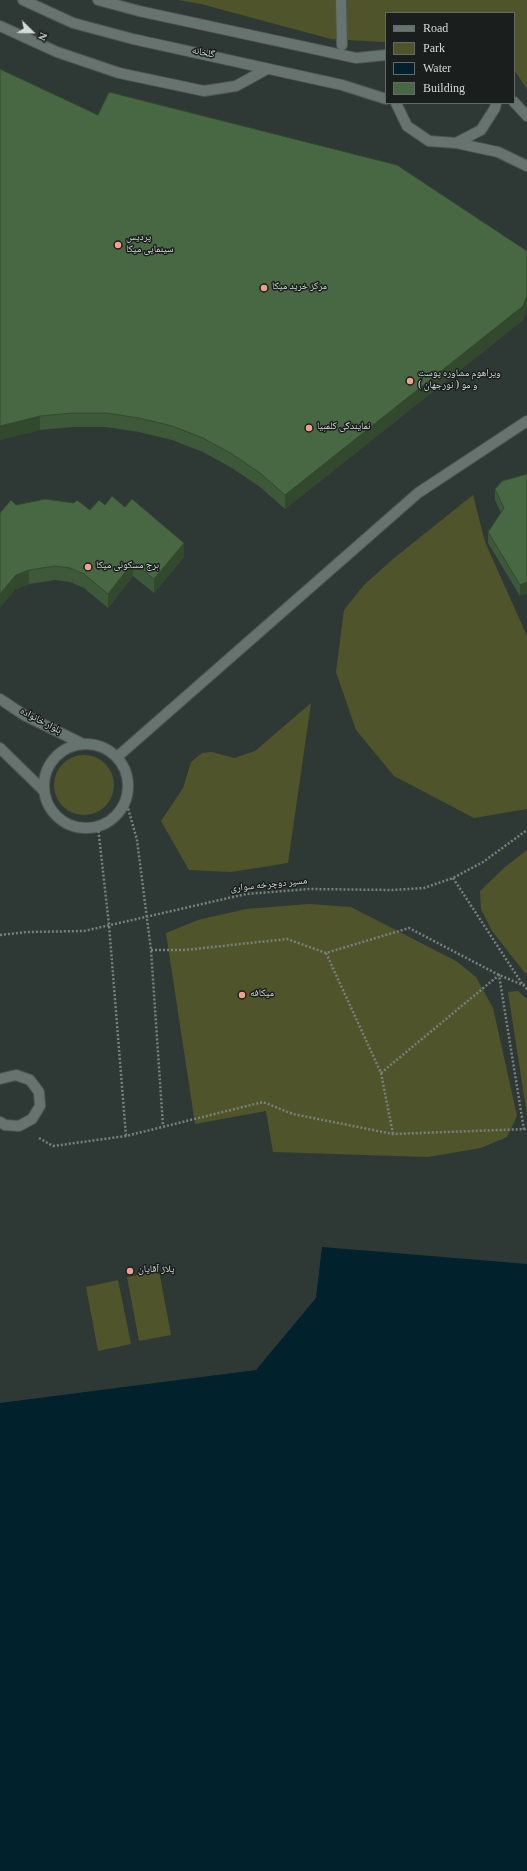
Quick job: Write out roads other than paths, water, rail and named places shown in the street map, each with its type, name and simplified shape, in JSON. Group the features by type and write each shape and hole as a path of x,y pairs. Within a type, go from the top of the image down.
{"street":[{"name":"گلخانه","path":"23,0 81,25 133,39 342,85 385,99"},
{"path":"98,0 139,11 356,58 385,55"},
{"path":"341,0 342,45"},
{"path":"0,26 57,52 119,74 204,91 236,86 267,68"},
{"path":"515,103 527,116"},
{"path":"396,104 407,126 429,141 456,143 498,152 527,166"},
{"path":"456,143 481,130 496,108 496,104"},
{"path":"117,757 418,493 527,421"},
{"name":"بلوار خانواده","path":"0,699 24,715 80,744"},
{"path":"80,744 94,744 107,748 117,757 127,774 128,787 126,801 119,812 110,821 98,827 84,829 71,826 60,820 50,810 44,791 44,778 49,766 57,755 68,748 80,744"},
{"path":"0,748 44,791"},
{"path":"0,1079 16,1075 30,1080 39,1092 40,1106 32,1119 19,1126 5,1125 0,1122"}],"water":[{"path":"322,1247 527,1264 527,1871 0,1871 0,1403 256,1370 316,1298"}],"place":[{"name":"پردیس سینمایی میکا","path":"118,245"},
{"name":"مرکز خرید میکا","path":"264,288"},
{"name":"ویراهوم مشاوره پوست و مو ( نورجهان )","path":"410,381"},
{"name":"نمایندگی کلمبیا","path":"309,428"},
{"name":"برج مسکونی میکا","path":"88,567"},
{"name":"میکافه","path":"242,995"},
{"name":"پلاژ آقایان","path":"130,1271"}]}
